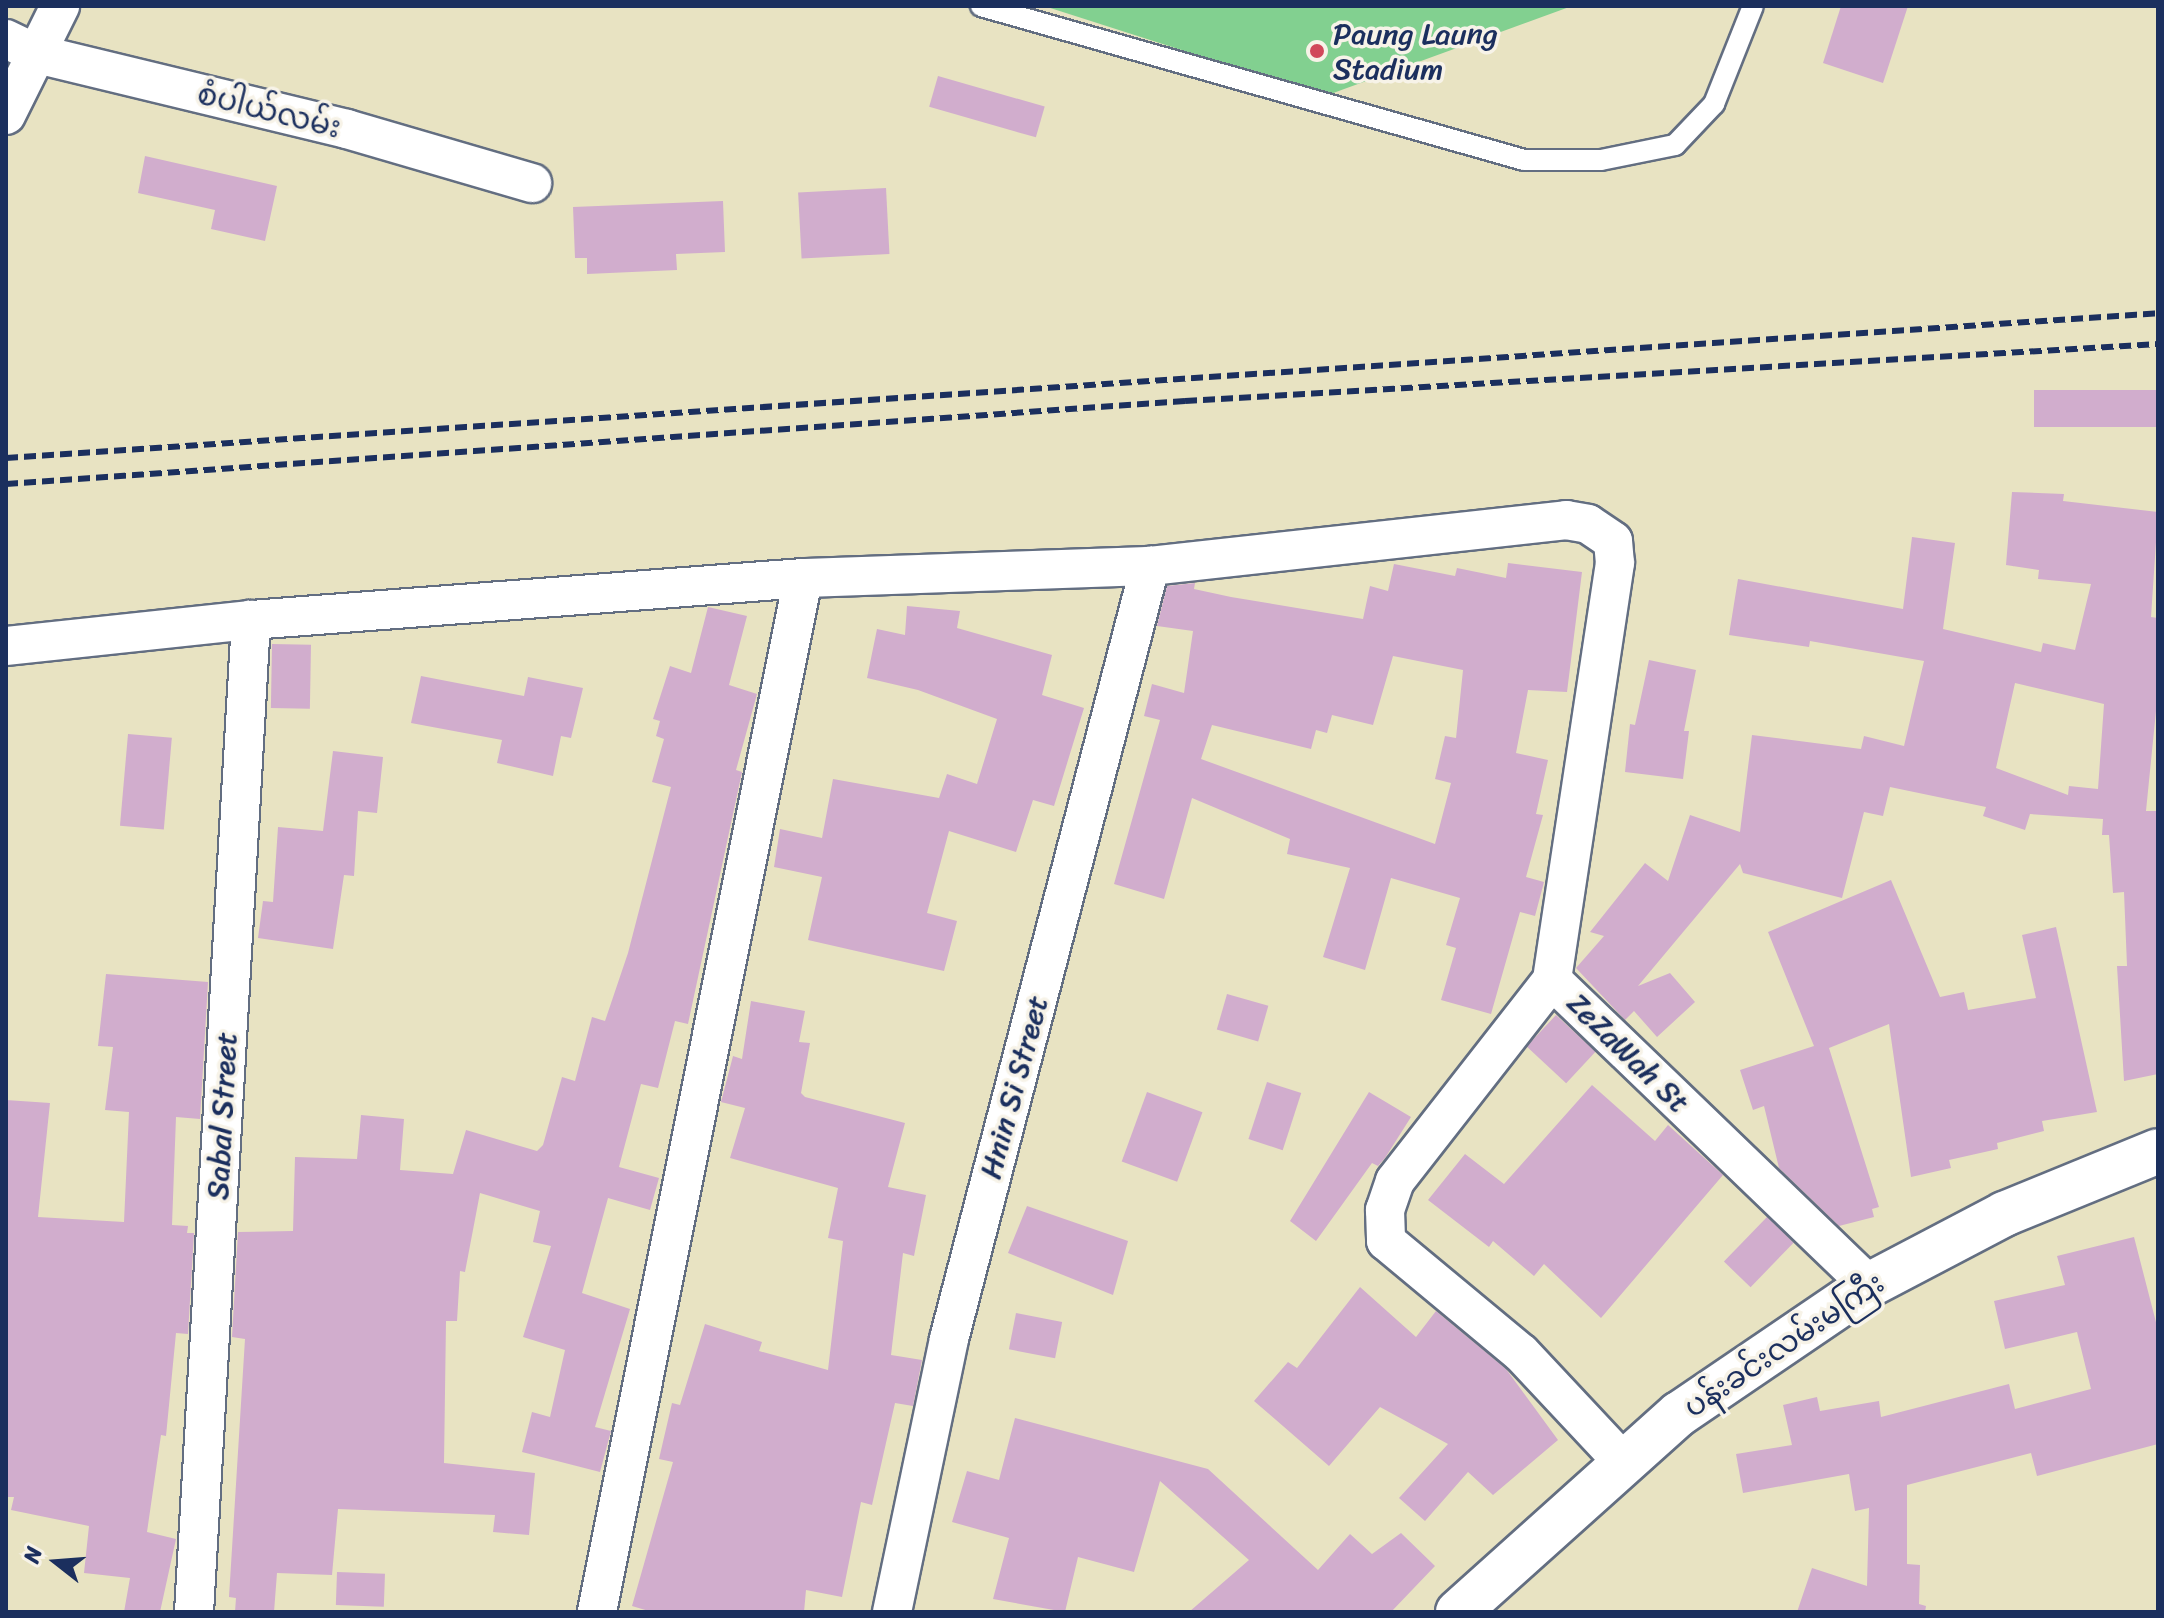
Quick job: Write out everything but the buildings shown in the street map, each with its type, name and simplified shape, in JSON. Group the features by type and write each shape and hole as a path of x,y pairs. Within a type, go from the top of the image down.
{"main road":[{"name":"ပန်းခင်းလမ်းမကြီး","path":"1458,1612 1679,1414 1869,1285 2004,1214 2158,1151"}],"street":[{"path":"6,115 22,47 60,6"},
{"name":"စံပါယ်လမ်း","path":"22,47 347,129 532,183"},
{"name":"ZeZaWah St","path":"1150,566 1566,520 1602,530 1613,541 1615,563 1552,980 1869,1285"},
{"path":"6,646 251,620 803,578 1150,566"},
{"name":"Hnin Si Street","path":"892,1612 949,1339 1150,566"},
{"path":"597,1612 803,578"},
{"name":"Sabal Street","path":"194,1612 251,620"},
{"path":"1552,980 1395,1181 1385,1210 1386,1241 1521,1353 1624,1463"}],"lane":[{"path":"981,6 1524,160 1601,160 1675,145 1714,104 1753,6"}],"green space":[{"name":"Paung Laung Stadium","path":"1044,6 1572,6 1325,96"}],"railway":[{"path":"6,458 2158,313"},
{"path":"6,484 1185,401 2158,344"}],"place":[{"name":"Paung Laung Stadium","path":"1317,51"}]}
